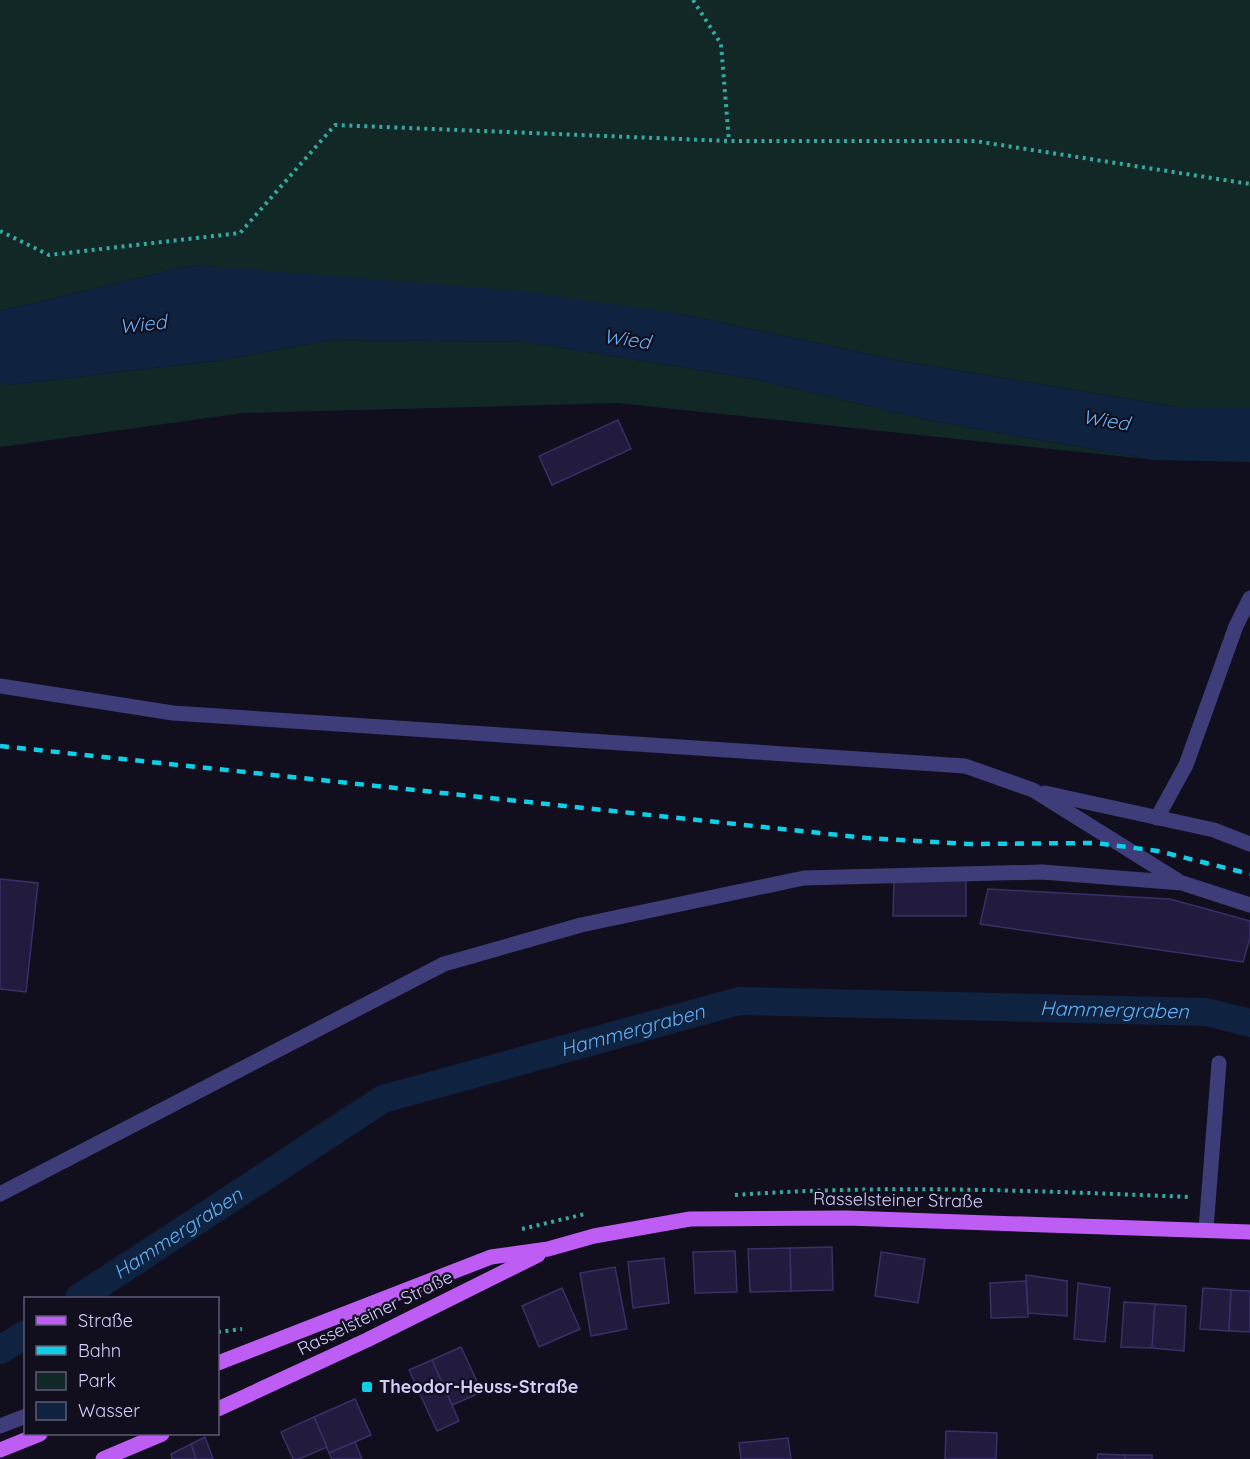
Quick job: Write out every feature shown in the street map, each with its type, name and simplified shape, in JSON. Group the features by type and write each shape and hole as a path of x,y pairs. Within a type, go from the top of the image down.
{"main road":[{"name":"Rasselsteiner Straße","path":"219,1363 491,1257 548,1249 594,1236 690,1219 847,1218 1250,1232"},
{"name":"Rasselsteiner Straße","path":"219,1409 367,1340 548,1249"},
{"path":"0,1450 38,1435"},
{"path":"103,1459 160,1435"}],"lane":[{"path":"1156,818 1186,765 1236,626 1250,598"},
{"path":"0,686 173,713 965,766 1033,790 1214,830 1250,844"},
{"path":"1033,790 1182,883"},
{"path":"0,1194 444,964 581,925 804,878 1042,872 1182,883 1250,905"},
{"path":"1206,1229 1219,1063"},
{"path":"0,1426 24,1417"}],"path":[{"path":"693,0 721,44 729,141"},
{"path":"0,231 49,255 240,233 335,125 729,141 975,141 1250,184"}],"green space":[{"path":"0,0 1250,0 1250,407 1177,407 906,362 680,314 194,265 0,311"},
{"path":"331,340 526,342 754,379 932,421 1155,460 618,403 243,413 0,447 0,381 7,385 216,361"}],"water":[{"name":"Wied","path":"194,265 519,291 680,314 906,362 1177,407 1250,407 1250,462 1155,460 932,421 754,379 526,342 331,340 216,361 7,385 0,381 0,311"}],"building":[{"path":"618,420 631,449 552,485 539,456"},
{"path":"0,879 38,883 26,992 0,989"},
{"path":"894,880 966,880 966,916 893,916"},
{"path":"988,889 1170,899 1250,921 1250,938 1243,962 980,924"},
{"path":"832,1247 833,1290 791,1291 790,1248"},
{"path":"790,1248 791,1291 750,1292 748,1249"},
{"path":"735,1251 737,1292 695,1293 693,1252"},
{"path":"881,1252 925,1259 918,1303 875,1296"},
{"path":"664,1258 669,1303 633,1308 628,1262"},
{"path":"615,1267 627,1329 591,1336 580,1273"},
{"path":"1026,1275 1067,1281 1067,1316 1028,1313"},
{"path":"1026,1281 1028,1317 991,1318 990,1283"},
{"path":"1078,1283 1110,1288 1105,1342 1074,1339"},
{"path":"562,1288 580,1329 539,1347 522,1306"},
{"path":"1203,1288 1231,1290 1229,1331 1200,1329"},
{"path":"1231,1290 1250,1291 1250,1332 1229,1331"},
{"path":"1124,1302 1155,1304 1152,1348 1121,1347"},
{"path":"1155,1304 1186,1306 1184,1351 1152,1348"},
{"path":"461,1347 482,1392 452,1405 432,1360"},
{"path":"432,1360 459,1421 437,1431 409,1370"},
{"path":"355,1399 371,1435 329,1453 314,1417"},
{"path":"314,1417 327,1447 299,1459 293,1459 281,1432"},
{"path":"946,1431 997,1433 996,1459 945,1459"},
{"path":"205,1437 213,1459 196,1459 191,1444"},
{"path":"788,1438 791,1459 741,1459 739,1443"},
{"path":"355,1442 362,1459 332,1459 329,1453"},
{"path":"191,1444 196,1459 172,1459 171,1454"},
{"path":"1098,1454 1125,1455 1125,1459 1097,1459"},
{"path":"1125,1455 1152,1455 1152,1459 1125,1459"}],"waterway":[{"name":"Hammergraben","path":"81,1297 383,1099 739,1001 1206,1012 1250,1023"},
{"name":"Hammergraben","path":"0,1350 24,1335"}],"railway":[{"path":"0,746 867,838 968,844 1096,843 1158,851 1250,874"}],"place":[{"name":"Theodor-Heuss-Straße","path":"367,1387"}]}
